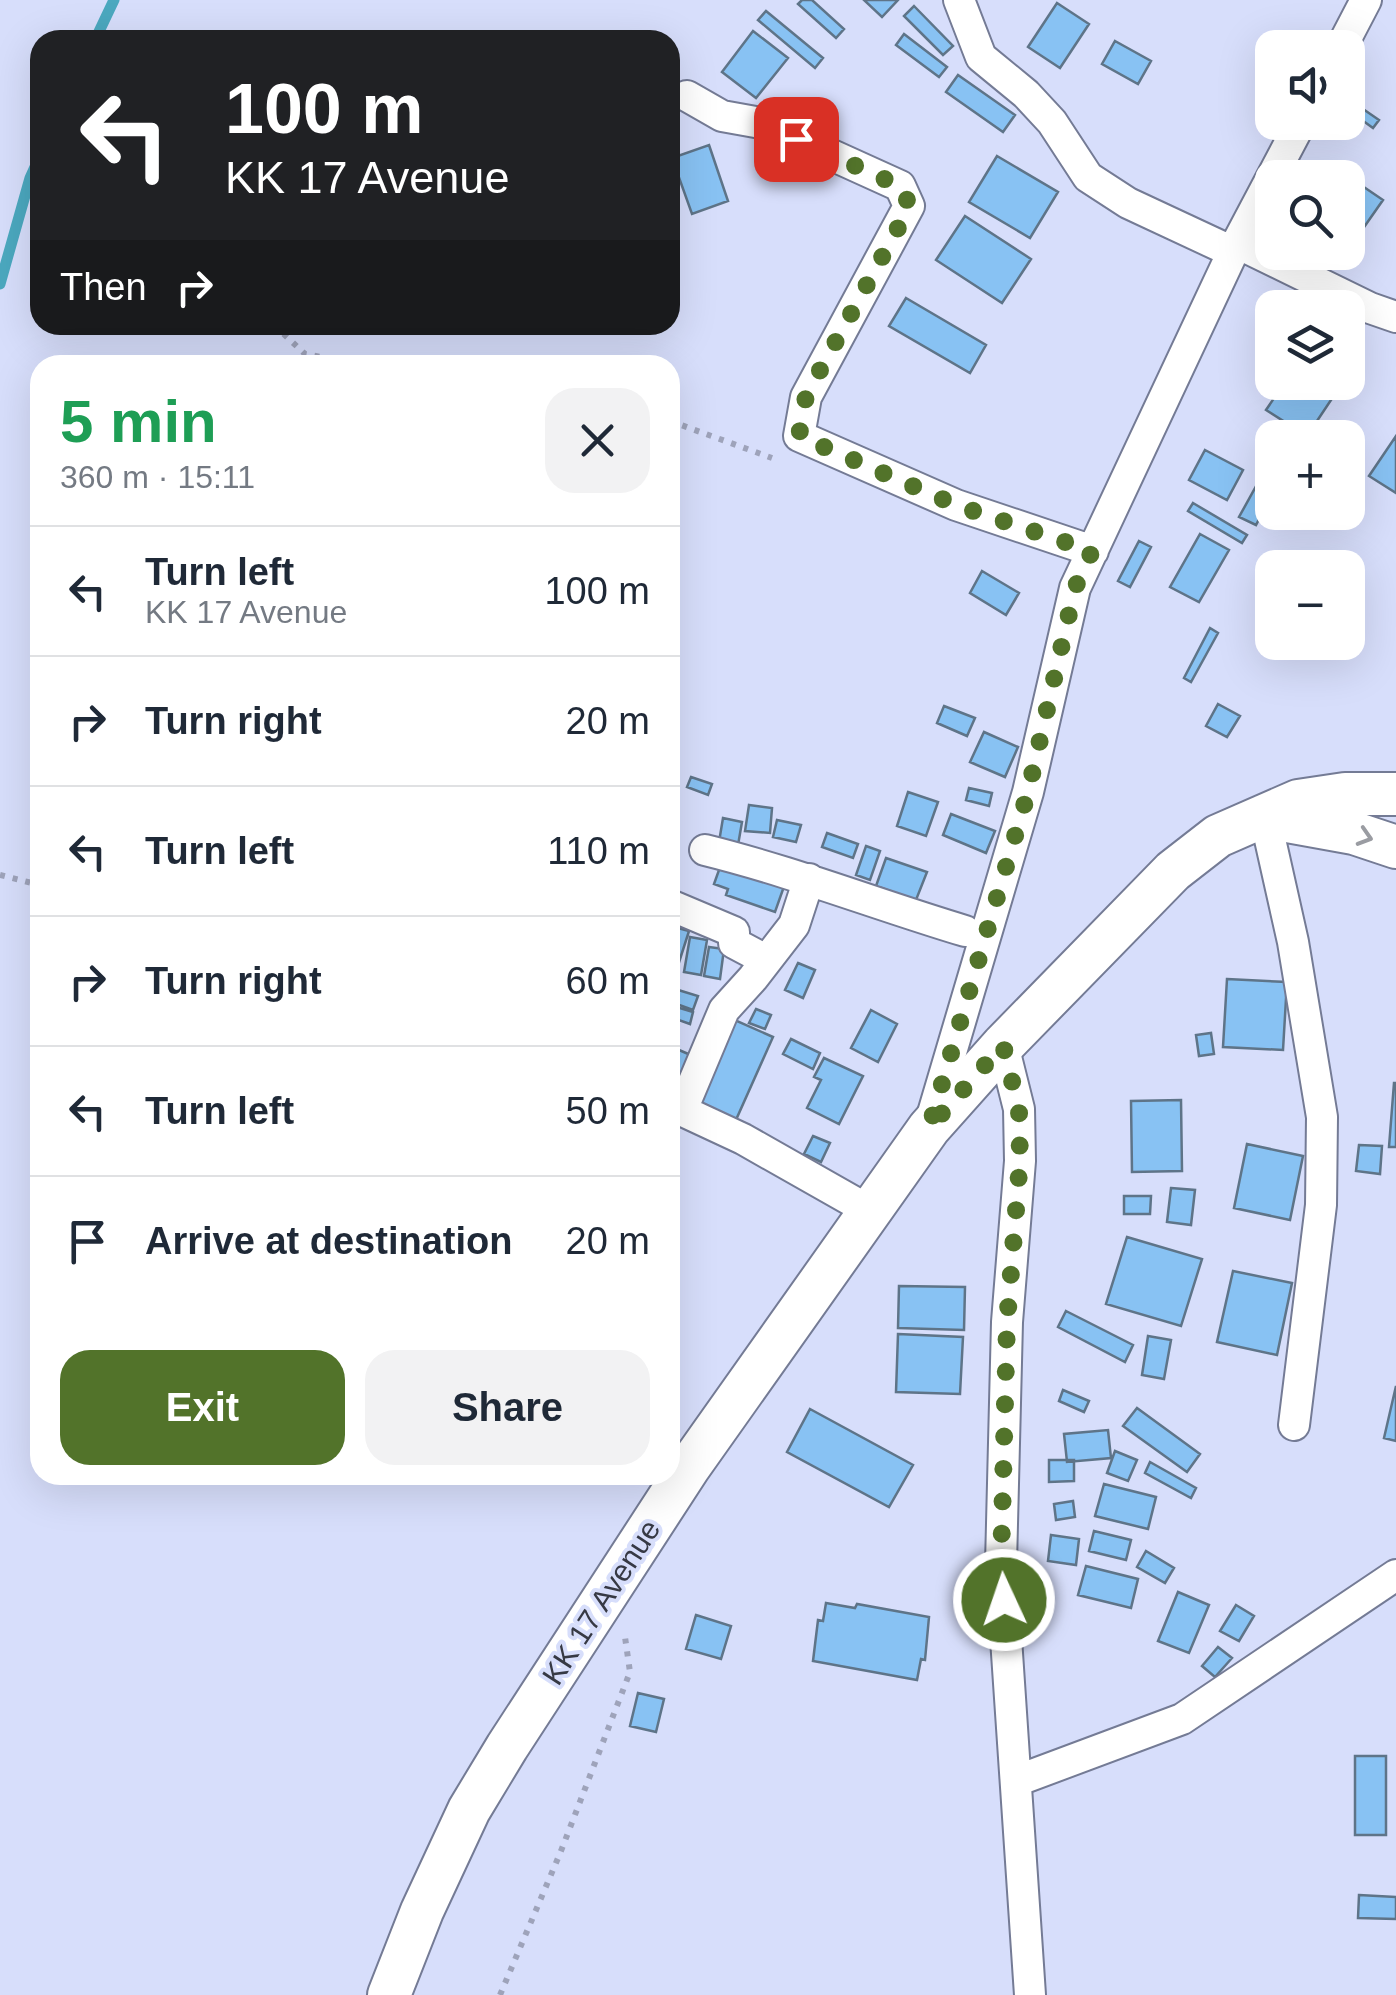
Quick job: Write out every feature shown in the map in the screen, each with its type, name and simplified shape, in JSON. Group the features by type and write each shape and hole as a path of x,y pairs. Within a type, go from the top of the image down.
{"street":[{"path":"1350,30 1366,0"},
{"path":"966,5 981,57 1026,94 1052,122 1088,177 1128,203 1396,317"},
{"path":"688,96 722,116 761,123 900,186 910,206 806,396 799,436 956,505 1092,551"},
{"path":"929,1128 1028,792 1075,588 1235,247 1291,140"},
{"name":"KK 17 Avenue","path":"680,1481 929,1128 1003,1045 1172,870 1218,836 1298,802 1345,794 1396,794"},
{"path":"1294,1425 1321,1205 1322,1117 1293,942 1264,817 1354,833 1396,847"},
{"path":"706,850 965,930"},
{"path":"680,1100 724,1010 794,925 809,879"},
{"path":"680,909 734,932 734,943 766,960"},
{"path":"1003,1045 1019,1109 1020,1161 1007,1322 1001,1564 1030,1995"},
{"path":"680,1110 744,1139 870,1211"},
{"name":"KK 17 Avenue","path":"389,1995 422,1910 469,1810 677,1485"},
{"path":"1016,1781 1182,1719 1396,1575"}],"path":[{"path":"285,335 310,355"},
{"path":"680,425 776,459"},
{"path":"0,876 30,884"},
{"path":"500,1995 562,1851 630,1672 616,1579"}],"building":[{"path":"812,0 844,29 836,38 798,4"},
{"path":"864,0 898,0 882,17"},
{"path":"1057,3 1089,24 1060,68 1028,47"},
{"path":"914,6 953,46 943,55 904,16"},
{"path":"766,11 823,58 815,68 758,20"},
{"path":"753,31 788,58 756,98 722,72"},
{"path":"904,34 947,67 939,77 896,45"},
{"path":"1115,41 1151,61 1138,84 1102,64"},
{"path":"958,75 1015,115 1003,132 946,92"},
{"path":"1365,110 1379,120 1373,128 1365,122"},
{"path":"709,145 728,201 692,214 680,180 680,155"},
{"path":"997,156 1058,192 1030,238 969,202"},
{"path":"1365,188 1383,200 1365,226"},
{"path":"965,216 1031,259 1002,303 936,260"},
{"path":"906,298 986,345 970,373 889,326"},
{"path":"1273,400 1331,400 1318,420 1282,420 1266,410"},
{"path":"1396,436 1396,493 1369,476"},
{"path":"1205,450 1243,470 1227,500 1189,480"},
{"path":"1255,488 1255,525 1239,517"},
{"path":"1193,503 1247,535 1242,543 1188,511"},
{"path":"1200,534 1229,550 1199,602 1170,587"},
{"path":"1139,541 1151,547 1130,587 1118,581"},
{"path":"982,571 1019,593 1006,615 970,593"},
{"path":"1210,628 1218,633 1191,682 1184,678"},
{"path":"1218,704 1240,716 1227,737 1206,726"},
{"path":"944,706 975,718 967,736 937,723"},
{"path":"984,732 1018,747 1005,777 970,762"},
{"path":"691,777 712,784 708,795 687,787"},
{"path":"969,788 992,793 989,806 966,800"},
{"path":"908,792 938,802 926,836 897,826"},
{"path":"749,805 772,808 770,833 745,831"},
{"path":"951,814 995,831 986,853 943,835"},
{"path":"723,818 742,822 737,851 718,848"},
{"path":"777,820 801,825 796,842 773,837"},
{"path":"827,833 858,844 853,858 822,847"},
{"path":"866,846 880,851 870,880 856,875"},
{"path":"724,856 787,878 775,912 726,895 728,889 714,884"},
{"path":"886,858 927,872 914,905 888,896 890,891 876,886"},
{"path":"680,929 689,931 680,959"},
{"path":"690,937 707,940 701,975 684,972"},
{"path":"709,947 724,949 720,979 704,976"},
{"path":"798,963 815,970 803,998 785,990"},
{"path":"1227,979 1287,982 1283,1050 1223,1047"},
{"path":"680,991 698,996 693,1010 680,1005"},
{"path":"680,1008 693,1012 690,1024 680,1020"},
{"path":"756,1009 771,1015 765,1029 749,1023"},
{"path":"871,1010 897,1024 878,1062 851,1048"},
{"path":"728,1017 773,1037 735,1122 690,1103"},
{"path":"1211,1033 1214,1054 1199,1056 1196,1035"},
{"path":"791,1039 820,1053 813,1069 783,1054"},
{"path":"680,1050 693,1056 680,1082"},
{"path":"824,1058 863,1076 839,1124 807,1108 821,1080 814,1077"},
{"path":"1394,1083 1396,1147 1389,1147"},
{"path":"1181,1100 1182,1171 1132,1172 1131,1101"},
{"path":"813,1136 830,1143 821,1162 804,1154"},
{"path":"1247,1144 1303,1156 1290,1220 1234,1208"},
{"path":"1359,1145 1382,1146 1380,1174 1356,1171"},
{"path":"1171,1188 1195,1190 1191,1225 1167,1222"},
{"path":"1124,1196 1151,1196 1150,1214 1124,1214"},
{"path":"1127,1237 1202,1259 1181,1326 1106,1304"},
{"path":"1233,1271 1292,1283 1277,1355 1217,1342"},
{"path":"899,1286 965,1287 964,1330 898,1328"},
{"path":"1066,1311 1133,1345 1125,1362 1058,1327"},
{"path":"898,1334 963,1337 960,1394 896,1392"},
{"path":"1148,1336 1171,1340 1164,1379 1142,1375"},
{"path":"1396,1386 1396,1441 1384,1438"},
{"path":"1063,1390 1089,1401 1084,1412 1059,1401"},
{"path":"1137,1408 1200,1454 1187,1472 1123,1426"},
{"path":"810,1409 913,1465 889,1507 787,1452"},
{"path":"1108,1430 1111,1458 1067,1462 1064,1434"},
{"path":"1115,1451 1137,1460 1128,1481 1107,1473"},
{"path":"1049,1460 1074,1460 1074,1481 1049,1482"},
{"path":"1150,1462 1196,1488 1191,1498 1145,1473"},
{"path":"1104,1484 1156,1497 1148,1529 1095,1516"},
{"path":"1073,1501 1075,1517 1056,1520 1054,1504"},
{"path":"1094,1531 1131,1540 1126,1560 1089,1551"},
{"path":"1051,1535 1079,1539 1076,1565 1048,1561"},
{"path":"1146,1551 1174,1568 1165,1583 1137,1567"},
{"path":"1086,1566 1138,1579 1131,1608 1078,1595"},
{"path":"1178,1592 1209,1605 1189,1653 1158,1641"},
{"path":"826,1603 855,1608 857,1604 929,1617 925,1660 921,1659 917,1680 813,1661 818,1620 823,1621"},
{"path":"1236,1605 1254,1616 1239,1641 1220,1631"},
{"path":"696,1615 731,1626 721,1659 686,1649"},
{"path":"1218,1647 1232,1658 1215,1677 1202,1666"},
{"path":"638,1693 664,1699 656,1732 630,1726"},
{"path":"1355,1756 1386,1756 1386,1835 1355,1835"},
{"path":"1359,1895 1396,1897 1396,1919 1358,1918"}],"waterway":[{"path":"100,30 114,0"},
{"path":"0,284 30,178"}],"route":[{"path":"796,139 900,186 910,206 806,396 799,436 956,505 1092,551 1075,588 1028,792 929,1128 1003,1045 1019,1109 1020,1161 1007,1322 1001,1564 1004,1600"}]}
